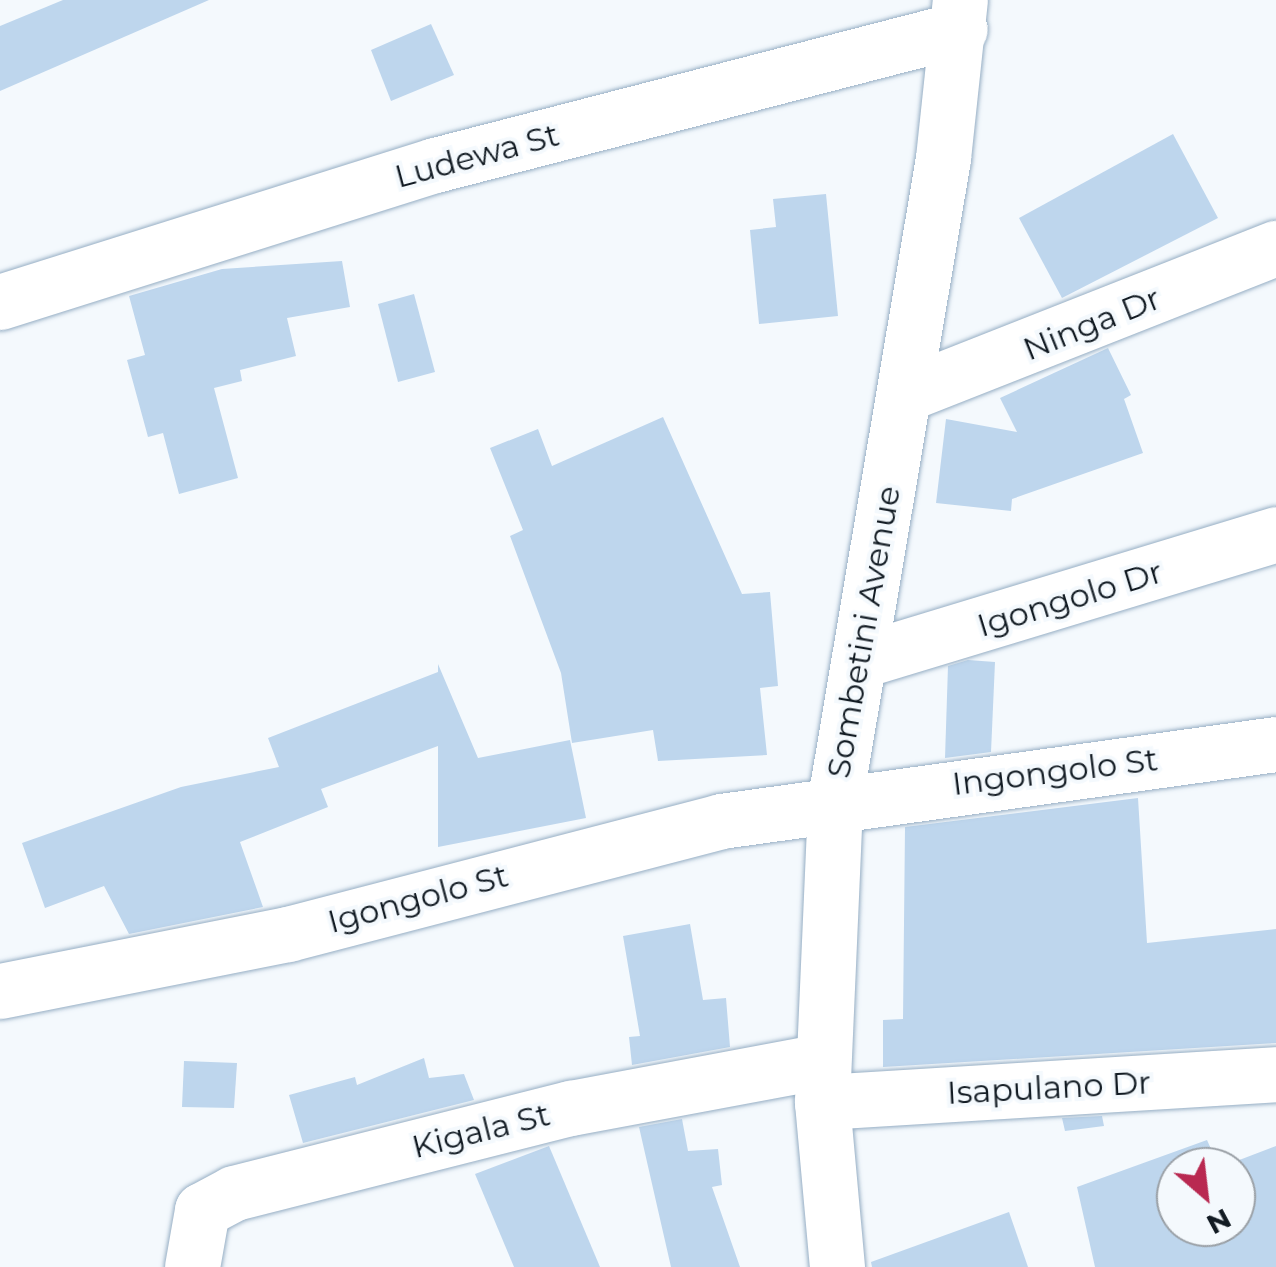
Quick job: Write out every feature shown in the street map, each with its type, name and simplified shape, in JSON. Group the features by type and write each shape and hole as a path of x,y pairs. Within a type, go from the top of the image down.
{"street":[{"name":"Ludewa St","path":"0,302 435,165 960,15"},
{"name":"Sombetini Avenue","path":"837,1267 822,1082 835,800 905,394 960,15"},
{"name":"Ninga Dr","path":"905,394 1276,248"},
{"name":"Igongolo Dr","path":"862,660 1276,534"},
{"name":"Ingongolo St","path":"835,800 1276,744"},
{"name":"Igongolo St","path":"0,991 288,934 835,800"},
{"name":"Isapulano Dr","path":"822,1082 1276,1074"},
{"name":"Kigala St","path":"192,1267 202,1210 234,1193 571,1108 822,1082"}],"building":[{"path":"63,0 209,0 0,91 0,26"},
{"path":"431,24 454,75 391,101 371,50"},
{"path":"1173,134 1218,218 1062,298 1019,218"},
{"path":"826,194 838,316 759,324 750,230 776,227 773,199"},
{"path":"342,261 350,307 287,318 296,356 240,370 242,381 214,388 238,478 179,494 163,433 148,437 127,360 145,355 129,296 222,269"},
{"path":"414,294 435,372 398,382 378,304"},
{"path":"1108,348 1131,395 1124,399 1143,453 1012,499 1011,511 936,503 946,419 1017,432 1000,398"},
{"path":"663,417 742,594 770,592 778,686 760,688 767,755 658,761 653,730 572,743 561,673 510,536 523,530 490,448 538,429 552,466"},
{"path":"968,660 995,662 991,752 945,758 948,666"},
{"path":"438,664 478,758 570,740 586,818 438,847 438,746 321,789 328,807 240,842 263,907 129,934 104,886 45,908 22,843 181,787 279,767 268,738 438,672"},
{"path":"1138,798 1147,943 1276,929 1276,1043 883,1067 883,1020 903,1019 905,827"},
{"path":"690,924 703,1000 726,998 730,1047 632,1065 629,1037 640,1036 623,936"},
{"path":"424,1058 429,1078 464,1074 474,1100 303,1143 289,1095 355,1077 357,1085"},
{"path":"184,1061 237,1063 234,1108 182,1107"},
{"path":"1102,1116 1104,1126 1065,1131 1062,1118"},
{"path":"682,1119 688,1151 718,1149 722,1185 712,1187 740,1267 671,1267 639,1127"},
{"path":"1207,1140 1210,1147 1188,1147"},
{"path":"549,1146 600,1267 514,1267 475,1174"},
{"path":"1276,1146 1276,1267 1095,1267 1077,1187 1156,1158 1156,1247 1256,1247 1256,1154"},
{"path":"1009,1212 1028,1267 872,1267 871,1262"}]}
